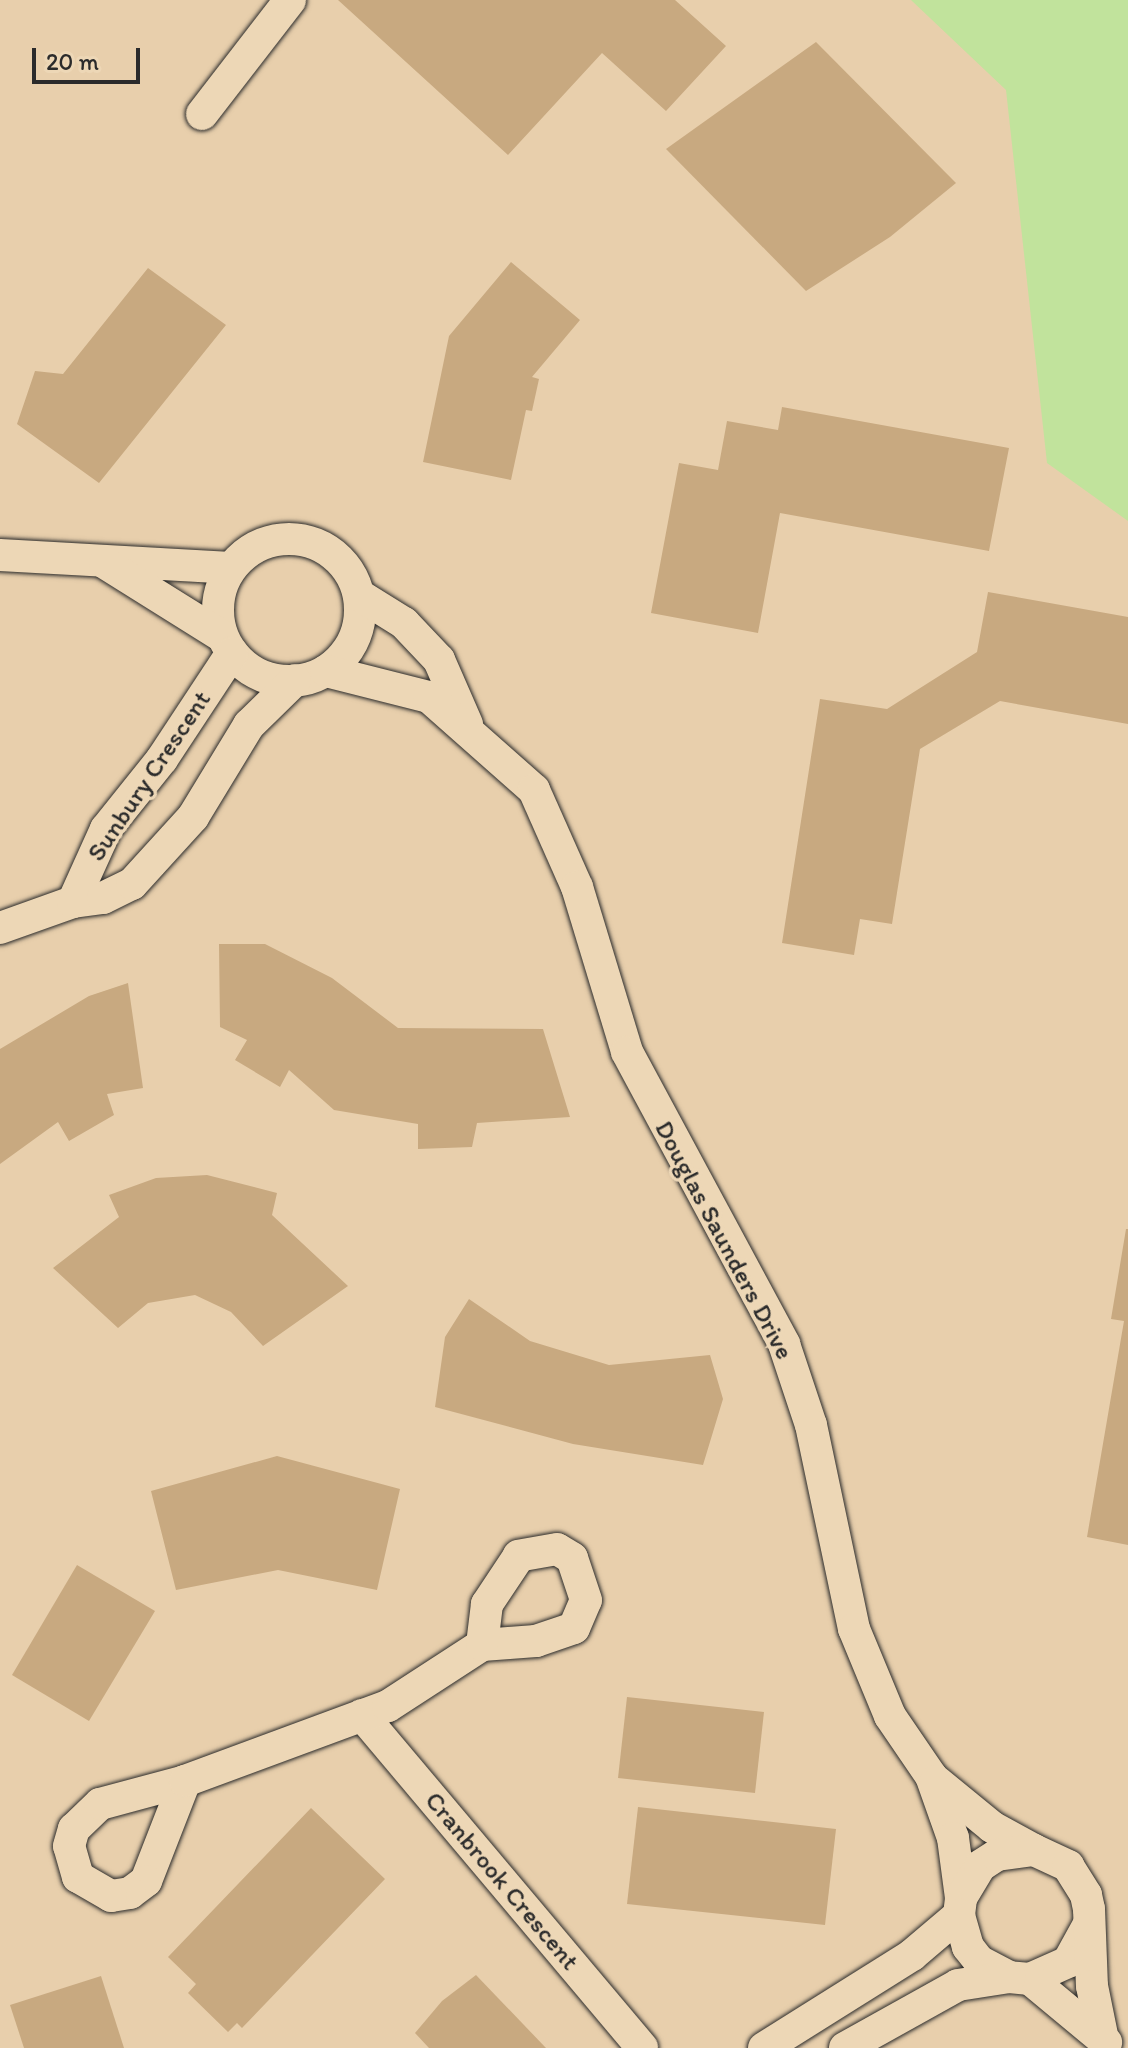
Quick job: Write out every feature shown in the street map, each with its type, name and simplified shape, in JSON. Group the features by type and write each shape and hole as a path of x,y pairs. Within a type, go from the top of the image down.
{"street":[{"path":"202,114 290,0"},
{"path":"99,559 227,645 250,669 295,680 326,671 355,638 359,595 348,570 327,550 301,540 272,541 246,553 231,568 220,589 217,613 227,645"},
{"path":"0,555 231,568"},
{"name":"Douglas Saunders Drive","path":"359,595 404,623 439,660 468,727"},
{"name":"Sunbury Crescent","path":"73,902 106,829 162,759 227,645"},
{"name":"Douglas Saunders Drive","path":"326,671 429,697 468,727 534,790 577,887 627,1052 784,1344 811,1425 854,1629 890,1716 931,1776 953,1838 960,1906"},
{"name":"Sunbury Crescent","path":"0,928 73,902 103,898 132,884 161,856 193,817 235,744 295,680"},
{"path":"185,1781 388,1706 482,1645"},
{"name":"Cranbrook Crescent","path":"362,1715 642,2048"},
{"name":"Douglas Saunders Drive","path":"931,1776 992,1827 1034,1850"},
{"path":"764,2048 912,1955 960,1906 980,1866 1005,1853 1034,1850 1068,1866 1080,1881 1106,2042"},
{"path":"960,1906 968,1947 986,1966 1019,1978 1106,2042"},
{"path":"845,2048 958,1985 1019,1978 1068,1962 1089,1924"}],"green space":[{"path":"911,0 1128,0 1128,521 1047,463 1006,90"}],"building":[{"path":"338,0 675,0 726,46 666,111 602,53 508,155"},
{"path":"816,42 956,183 890,237 806,291 666,149"},
{"path":"511,262 580,320 532,377 539,379 532,411 526,410 511,480 423,462 449,336"},
{"path":"148,268 226,325 99,483 17,424 35,371 63,374"},
{"path":"782,407 1009,448 989,551 780,513 758,633 651,613 679,463 718,470 727,421 778,430"},
{"path":"988,592 1128,617 1128,724 1000,701 920,749 892,924 860,919 854,955 782,943 820,699 887,709 977,652"},
{"path":"219,944 265,944 332,978 398,1028 543,1029 570,1117 477,1123 472,1147 418,1149 418,1124 334,1110 289,1070 280,1087 235,1060 247,1040 220,1027"},
{"path":"128,983 143,1088 107,1094 114,1115 69,1141 58,1122 0,1164 0,1049 89,996"},
{"path":"207,1175 277,1193 272,1215 348,1286 263,1346 231,1312 195,1295 148,1303 118,1328 53,1268 119,1217 109,1195 156,1178"},
{"path":"1126,1229 1128,1545 1087,1537 1124,1321 1111,1319"},
{"path":"469,1299 530,1341 609,1365 710,1355 723,1399 703,1465 573,1444 435,1407 445,1337"},
{"path":"277,1456 400,1489 377,1590 278,1570 176,1590 151,1491"},
{"path":"77,1565 155,1611 89,1721 12,1675"},
{"path":"627,1697 764,1712 755,1793 618,1778"},
{"path":"638,1807 836,1829 825,1925 627,1904"},
{"path":"311,1808 385,1879 242,2028 237,2023 228,2032 188,1993 196,1984 168,1957"},
{"path":"476,1975 546,2048 429,2048 415,2033 442,2001"},
{"path":"101,1976 124,2048 24,2048 10,2005"}]}
